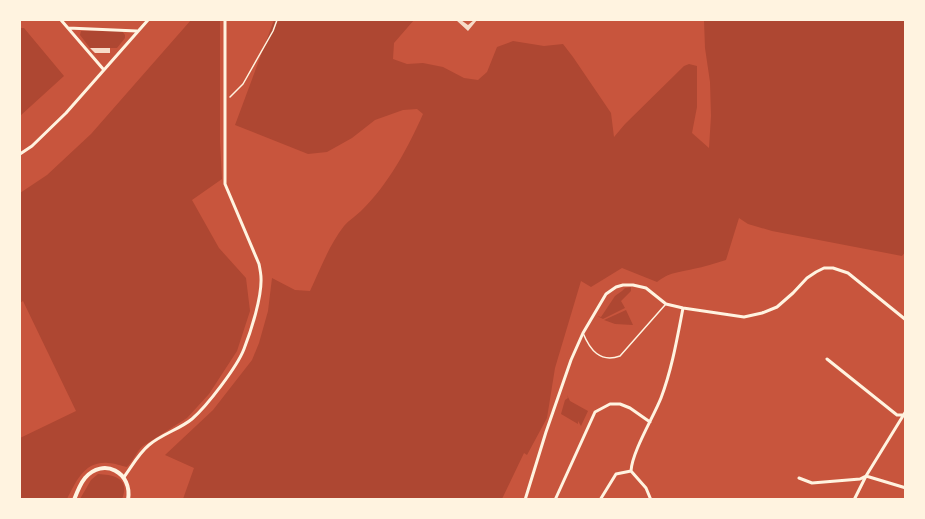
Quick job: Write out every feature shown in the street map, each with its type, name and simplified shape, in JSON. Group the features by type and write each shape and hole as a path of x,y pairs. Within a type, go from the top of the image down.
{"street":[{"path":"61,20 104,70"},
{"path":"20,154 32,146 66,113 148,20"},
{"path":"124,477 150,444 192,419 214,395 244,351 259,294 261,278 259,264 225,184 225,20"},
{"path":"68,28 137,31"},
{"path":"525,500 571,360 583,333 606,294 616,287 633,285 646,288 666,304 744,317 777,307 807,278 824,268 833,268 848,273 906,320"},
{"path":"631,471 633,459 669,378 683,308"},
{"path":"827,359 897,415 905,414"},
{"path":"555,500 597,410 610,404 620,404 650,422"},
{"path":"855,500 866,476 905,414"},
{"path":"74,500 86,478 96,470 103,468 118,472 124,477 129,489 128,500"},
{"path":"631,471 646,488 651,499"},
{"path":"600,500 616,474 631,471"},
{"path":"799,478 812,483 860,479 866,476 906,488"}],"lane":[{"path":"583,333 592,351 606,358 620,356 666,304"}],"path":[{"path":"225,101 243,84 277,20"}],"shaded area":[{"path":"191,20 220,20 222,179 192,200 219,248 246,278 250,311 237,351 209,394 187,418 143,446 127,467 113,463 93,465 82,474 67,499 20,499 20,438 76,411 23,301 20,303 20,193 47,175 91,134"},
{"path":"274,20 414,20 394,43 393,59 407,64 423,63 443,67 464,78 478,80 487,72 497,47 513,41 544,46 563,44 611,113 614,137 684,66 689,64 697,66 697,107 692,133 709,148 710,82 704,20 905,20 906,251 902,256 772,231 748,224 739,218 726,260 674,273 657,282 622,268 591,287 581,281 555,368 547,418 527,455 524,453 502,499 183,499 194,468 165,455 213,410 252,360 268,311 272,278 295,290 310,291 339,233 371,201 389,178 423,114 417,109 403,110 375,120 352,138 327,152 308,154 235,125"},
{"path":"20,28 24,28 64,76 20,116"},
{"path":"81,31 122,31 125,38 117,48 90,48 80,35"},
{"path":"631,287 631,291 621,301 625,308 603,319 597,316 601,317 615,296 625,288"},
{"path":"626,310 633,325 615,324 604,320"},
{"path":"567,395 570,401 588,411 581,426 578,421 578,424 561,414 565,400 568,398"},
{"path":"98,474 120,479 124,487 122,499 80,499 91,480"}],"building":[{"path":"456,20 461,20 468,25 477,20 468,31"},
{"path":"90,48 110,48 110,53 95,53"}]}
